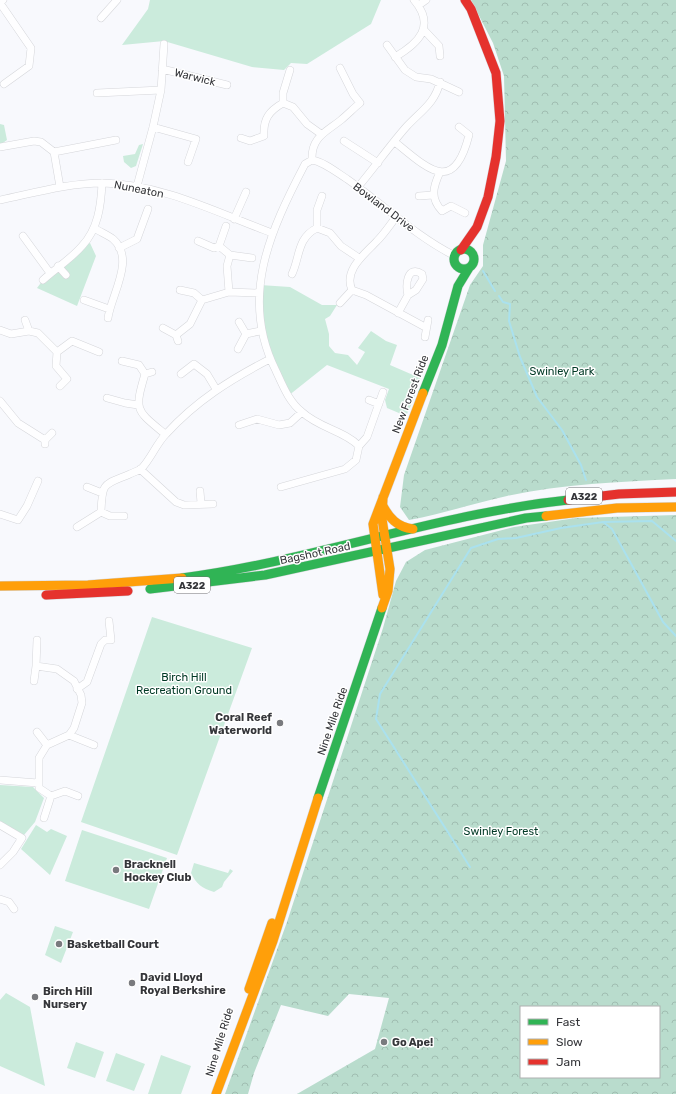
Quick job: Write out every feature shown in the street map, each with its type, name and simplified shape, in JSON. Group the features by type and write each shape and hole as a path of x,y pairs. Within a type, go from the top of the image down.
{"main road":[{"path":"457,257 461,268 469,268 474,260 472,252 475,246 477,227 488,196 496,157 500,121 496,73 471,9 466,0"},
{"path":"457,257 477,227"},
{"path":"457,257 467,250 472,252"},
{"name":"New Forest Ride","path":"454,299 457,257"},
{"name":"New Forest Ride","path":"375,544 373,524 442,345 458,286 469,268"},
{"name":"Bagshot Road","path":"49,590 140,590 265,575 375,544 386,544 414,529 494,512 581,497 676,492"},
{"path":"383,501 386,513 395,523 400,527 414,529"},
{"name":"New Forest Ride","path":"383,501 382,519 386,544"},
{"name":"Bagshot Road","path":"49,590 150,581 206,574 375,544 386,544 526,518 583,510 638,507 676,507"},
{"name":"Nine Mile Ride","path":"375,544 382,575 383,602"},
{"name":"Nine Mile Ride","path":"217,1090 222,1066 292,863 301,848 390,582 390,569 386,544"},
{"name":"A322","path":"0,586 49,590"},
{"name":"A322","path":"0,595 49,590"}],"street":[{"path":"3,0 0,3 31,48 29,66 4,84"},
{"path":"101,18 117,0"},
{"path":"426,0 417,3 422,12 424,30 439,46 440,56"},
{"path":"396,57 418,40 424,30"},
{"name":"Warwick","path":"137,186 153,127 161,90 164,44"},
{"path":"387,45 405,70 416,77 440,82 460,92"},
{"path":"340,68 353,94 360,103 341,120 321,134 312,151 312,160 305,164 283,205 272,233 259,293 260,331 270,359 286,393 302,412 323,427 349,438 359,446"},
{"name":"Warwick","path":"162,69 227,85"},
{"path":"283,103 283,93 290,70"},
{"path":"358,187 407,126 431,104 438,92 440,82"},
{"path":"98,93 161,90"},
{"path":"283,103 293,107 307,124 321,134"},
{"path":"241,138 250,141 264,136 263,127 270,110 283,103"},
{"path":"153,127 196,139 188,162"},
{"path":"395,142 420,163 440,172 449,171 458,165 469,135 459,127"},
{"path":"54,152 116,140"},
{"path":"0,147 34,141 41,142 54,152 60,187"},
{"path":"344,141 378,163"},
{"name":"Bowland Drive","path":"312,160 318,161 358,187 426,239 457,257"},
{"path":"440,172 434,185 433,195 436,204 442,211 451,206 465,213"},
{"path":"43,280 82,246 94,228 100,209 102,183"},
{"name":"Nuneaton","path":"0,200 60,187 102,183 137,186 184,200 272,233"},
{"path":"234,219 246,192"},
{"path":"419,196 433,195"},
{"path":"317,228 317,210 322,196"},
{"path":"120,248 137,239 148,210"},
{"path":"352,290 350,279 359,258 377,241 396,217"},
{"path":"219,246 226,226"},
{"path":"94,228 113,239 120,248 123,258 121,274 109,309 108,318"},
{"path":"292,274 302,241 311,231 317,228 330,233 341,246 359,258"},
{"path":"27,239 50,273"},
{"path":"198,241 214,248 219,246"},
{"path":"219,246 230,255 252,258"},
{"path":"229,292 227,266 230,255"},
{"path":"58,266 66,275"},
{"path":"180,290 194,293 202,300"},
{"path":"340,304 352,290"},
{"path":"352,290 366,295 398,313 427,324 425,337"},
{"path":"163,328 177,338 190,324 202,300 229,292 259,293"},
{"path":"398,313 408,295"},
{"path":"84,300 109,309"},
{"path":"25,320 29,331"},
{"path":"239,322 246,334"},
{"path":"0,330 11,334 29,331 38,333 57,352 56,366 66,380 60,386"},
{"path":"238,348 246,334 260,331"},
{"path":"57,352 72,341 99,352"},
{"path":"101,512 102,494 106,486 117,478 140,469 165,434 216,389 270,359"},
{"path":"122,361 139,365 149,373 138,405 142,415 165,434"},
{"path":"181,374 194,364 207,374 216,389"},
{"path":"281,487 345,469 356,460 359,446 367,437 383,392"},
{"path":"107,398 125,404 138,405"},
{"path":"369,400 379,404"},
{"path":"0,401 18,423 45,442 52,433"},
{"path":"239,425 257,419 279,425 290,423 302,412"},
{"path":"140,469 176,502 184,505 201,503 213,504"},
{"path":"0,514 18,520 27,506 38,481"},
{"path":"87,487 102,494"},
{"path":"200,491 201,503"},
{"path":"101,512 110,516 124,516"},
{"path":"77,527 101,512"},
{"path":"77,689 87,682 101,644 104,640 111,640 109,621"},
{"path":"34,681 37,640"},
{"path":"36,666 57,669 74,681 82,703 74,728 69,735 47,745 39,758 39,788 50,796"},
{"path":"37,732 47,745"},
{"path":"69,735 94,745"},
{"path":"0,780 38,783"},
{"path":"50,796 65,792 78,796"},
{"path":"44,818 50,796"},
{"path":"0,825 22,838 13,852 0,865"},
{"path":"0,899 9,902 14,909"}],"green space":[{"path":"150,0 381,0 371,24 307,64 291,63 284,70 252,67 164,41 122,45 148,9"},
{"name":"Swinley Park","path":"471,0 676,0 676,479 591,484 528,492 409,520 400,507 404,475 470,285 483,266 483,245 506,161 504,76 493,43"},
{"path":"0,124 4,125 7,140 0,145"},
{"path":"143,144 136,166 131,168 124,162 123,156 135,154 139,145"},
{"path":"90,243 96,256 77,306 37,288 43,280 82,246"},
{"path":"260,285 290,287 322,305 337,305 330,316 325,319 329,334 329,346 335,353 348,355 357,365 365,352 358,348 371,331 386,341 397,345 390,365 420,378 413,401 406,416 387,408 385,400 389,389 327,365 288,396 260,331"},
{"name":"Swinley Forest","path":"676,515 676,1094 297,1094 375,1049 389,998 349,994 328,1016 281,1005 254,1073 248,1094 225,1094 287,922 383,628 396,581 406,562 425,550 514,527 576,518"},
{"name":"Birch Hill Recreation Ground","path":"152,617 252,648 177,855 81,822"},
{"path":"0,785 33,787 44,798 35,822 24,835 0,821"},
{"path":"36,825 47,832 51,829 67,836 50,875 21,849"},
{"name":"Bracknell Hockey Club","path":"82,830 167,858 149,909 65,881"},
{"path":"194,863 228,873 230,869 233,871 222,887 214,892 197,883 191,873"},
{"name":"Basketball Court","path":"55,926 73,932 61,963 45,955"},
{"path":"6,993 30,1007 45,1086 0,1066 0,1000"},
{"path":"76,1042 104,1052 95,1078 67,1068"},
{"path":"116,1053 145,1064 134,1091 106,1081"},
{"path":"161,1055 191,1066 181,1094 148,1094"}],"waterway":[{"path":"483,271 495,291"},
{"path":"499,296 503,302 510,304 509,321 520,357 537,397 562,430 581,465 586,480"},
{"path":"470,867 376,719 380,694 471,548 498,539 516,538 561,528 603,522 652,521 676,541"},
{"path":"603,522 612,529 663,622 676,636"}],"traffic: fast":[{"path":"464,249 471,252 474,259 471,266 464,269 457,266 454,259 457,252 464,249"},
{"path":"423,393 442,345 458,286 469,268"},
{"path":"182,578 279,561 423,526 471,516 568,500"},
{"path":"150,589 265,575 526,518 546,516"},
{"path":"318,798 382,608"}],"traffic: slow":[{"path":"383,595 373,524 423,393"},
{"path":"382,608 388,591 390,569 382,519 383,497"},
{"path":"382,504 394,521 402,526 413,529"},
{"path":"546,516 617,508 676,507"},
{"path":"0,586 88,585 182,578"},
{"path":"216,1094 273,941 318,798"},
{"path":"249,989 272,923"}],"traffic: jam":[{"path":"461,250 477,227 488,197 496,157 500,121 496,73 471,9 465,0"},
{"path":"568,500 619,494 676,492"},
{"path":"46,595 128,591"}],"place":[{"name":"Coral Reef Waterworld","path":"280,723"},
{"name":"Bracknell Hockey Club","path":"116,870"},
{"name":"Basketball Court","path":"59,944"},
{"name":"David Lloyd Royal Berkshire","path":"132,983"},
{"name":"Birch Hill Nursery","path":"35,997"},
{"name":"Go Ape!","path":"384,1042"}]}
